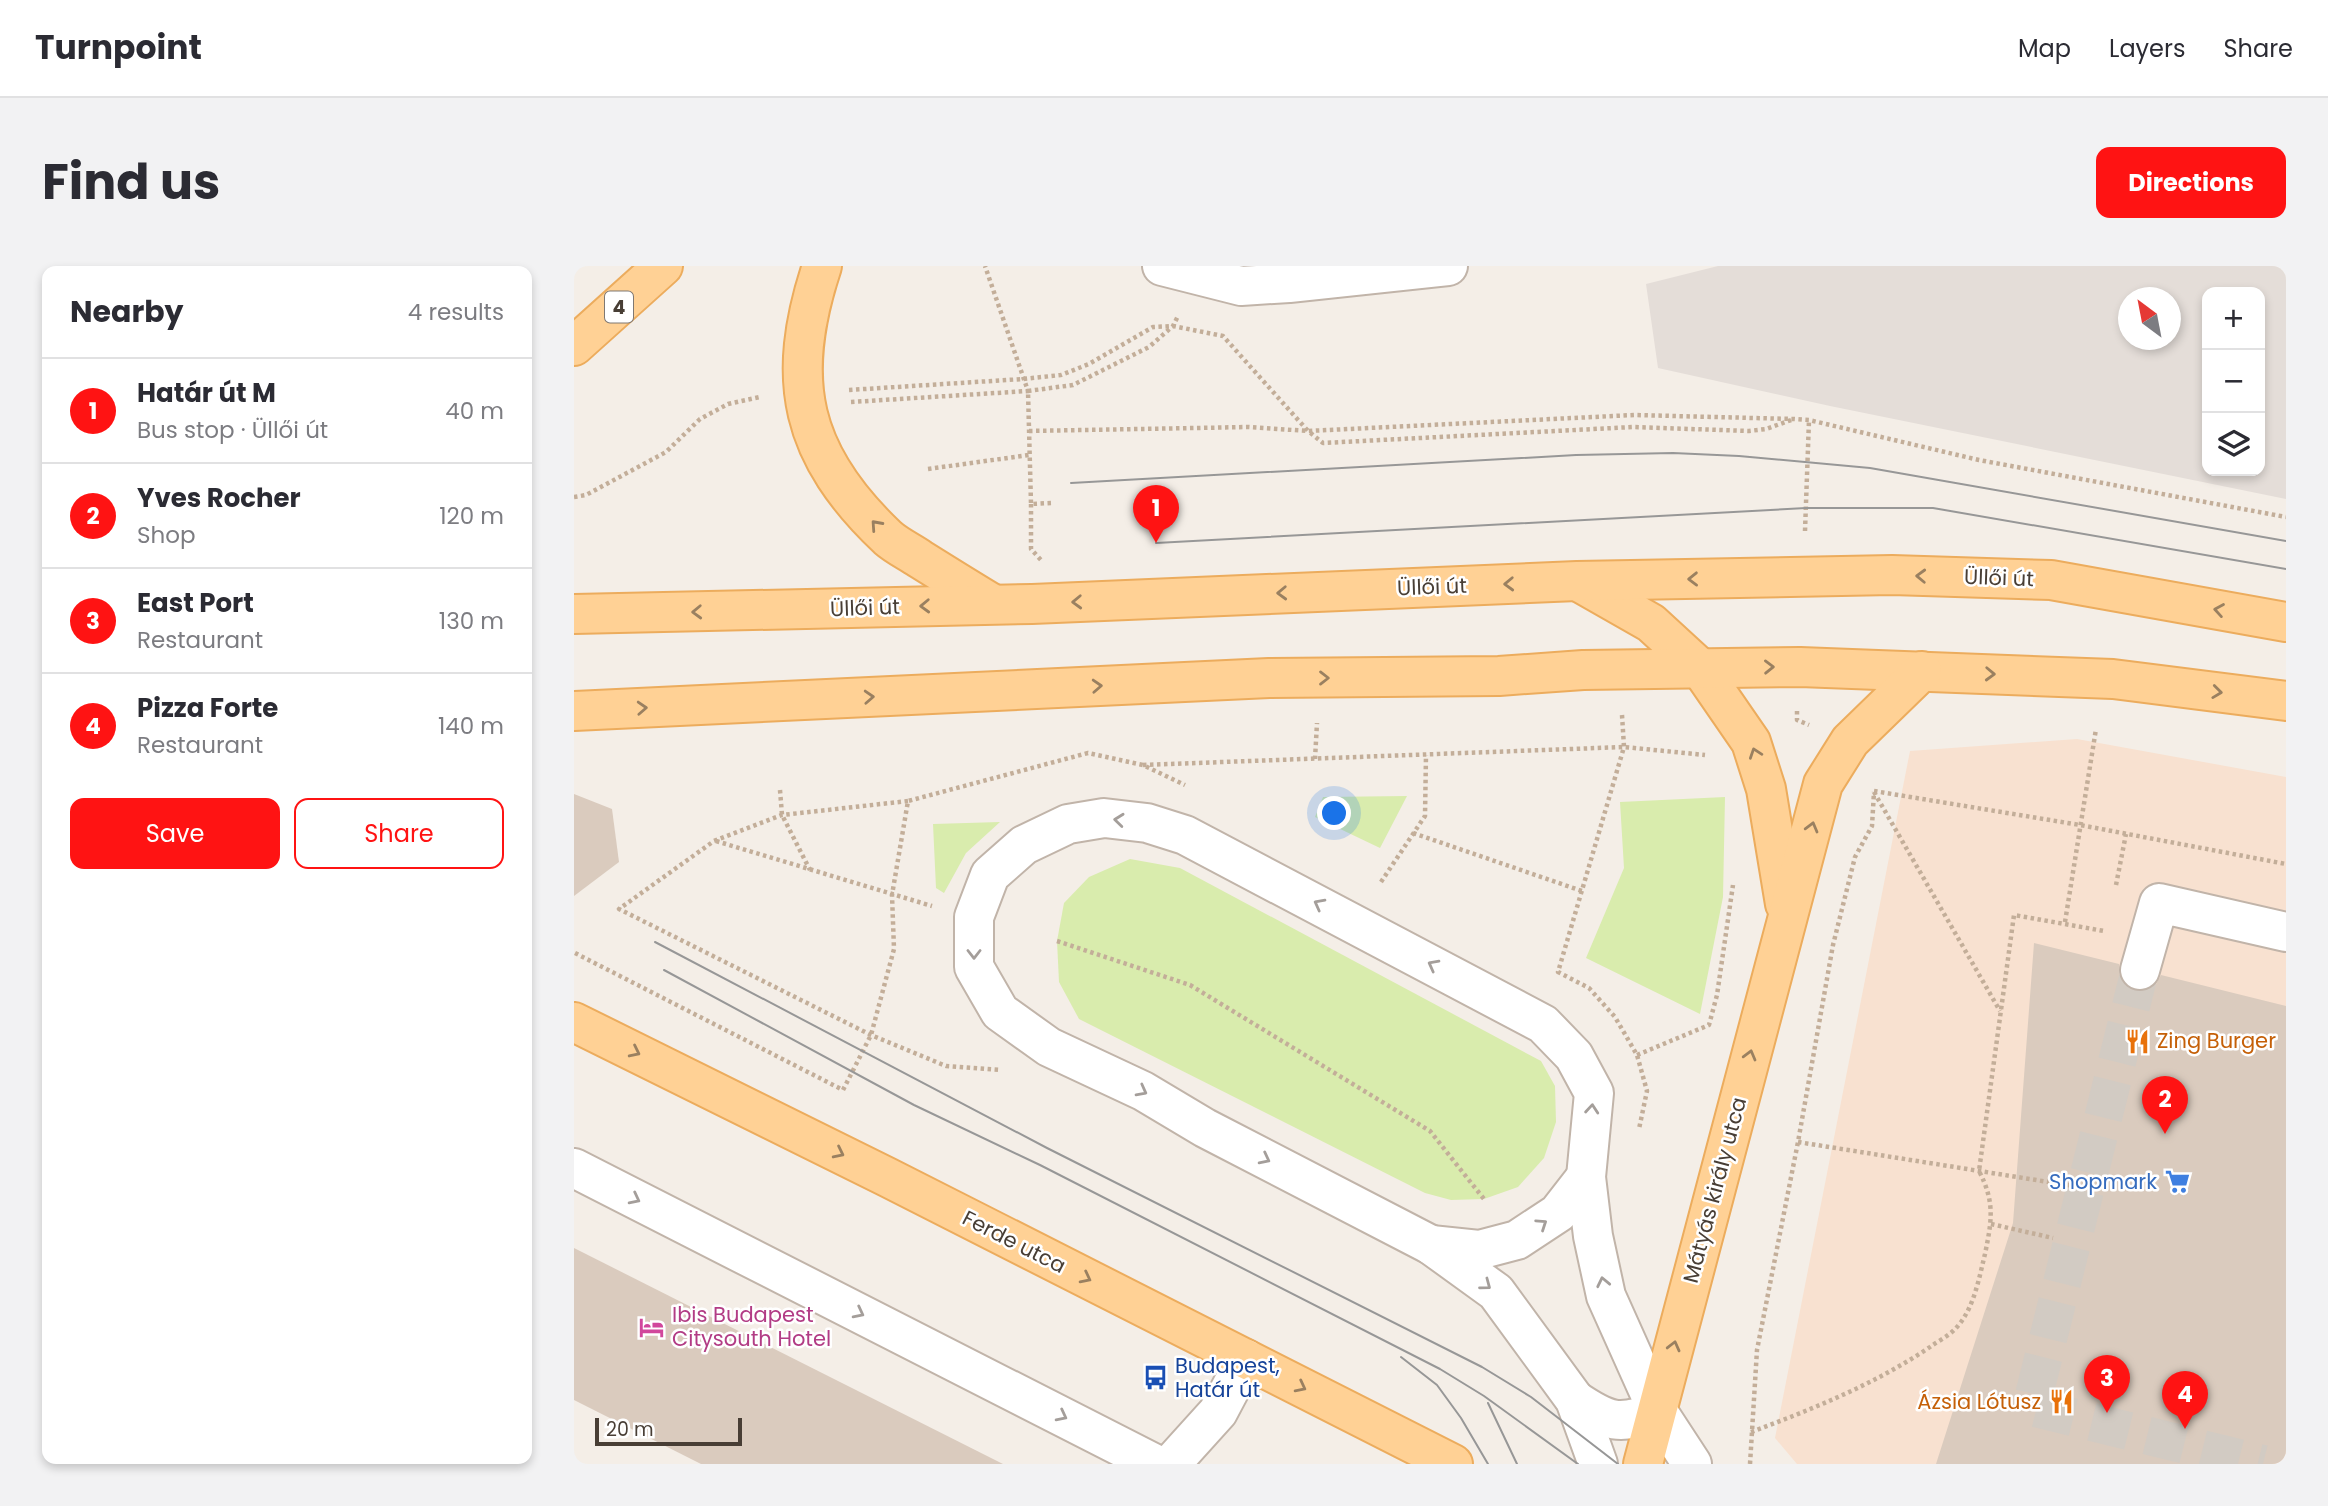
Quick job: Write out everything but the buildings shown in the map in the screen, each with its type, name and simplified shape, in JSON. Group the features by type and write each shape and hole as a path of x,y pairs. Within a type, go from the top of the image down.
{"main road":[{"name":"4","path":"574,346 663,266"},
{"path":"822,266 806,328 802,360 802,391 817,445 842,487 890,540 993,604"},
{"name":"Üllői út","path":"580,616 993,604 1577,581 1892,575 2051,580 2286,622"},
{"path":"1577,581 1651,623 1700,668 1751,742 1766,789 1787,916"},
{"path":"574,712 1269,678 1499,676 1583,670 1800,667 2113,679 2286,701"},
{"name":"Mátyás király utca","path":"1643,1464 1823,784 1850,741 1922,671"},
{"name":"Ferde utca","path":"574,1022 1453,1464"}],"street":[{"path":"1179,271 1241,286 1448,266"},
{"path":"1598,1464 1574,1400 1496,1292 1431,1245 1205,1128 1143,1091 1049,1047 1000,1012 974,967 974,917 990,875 1024,845 1068,824 1104,818 1147,823 1185,835 1543,1024 1574,1056 1594,1093 1586,1177 1593,1236 1606,1296 1658,1412 1692,1464"},
{"path":"2144,955 2159,903 2286,932"},
{"path":"574,1168 1155,1464"},
{"path":"1431,1245 1479,1250 1517,1240 1558,1213 1586,1177"},
{"path":"1171,1464 1218,1412 1246,1359"},
{"path":"1574,1400 1600,1417 1619,1420 1629,1421 1658,1412"}],"path":[{"path":"985,266 1028,391 1031,549 1049,569"},
{"path":"802,391 841,402 1028,391 1073,384 1149,347 1173,326 1179,271"},
{"path":"574,497 586,495 666,452 700,419 728,404 802,391 1061,375 1089,364 1153,327 1173,326 1223,337 1308,431 1324,443 1633,427 1749,431 1766,429 1794,418"},
{"path":"1029,431 1250,427 1308,431 1634,415 1794,418 1979,460 2286,517"},
{"path":"928,469 1029,455"},
{"path":"1031,504 1051,503"},
{"path":"1315,758 1317,718"},
{"path":"2065,922 2096,729"},
{"path":"1750,1464 1757,1350 1833,945 1855,857 1872,826 1875,754 1850,741"},
{"path":"1143,765 1624,747 1710,755"},
{"path":"1558,972 1624,747"},
{"path":"1001,1070 946,1066 871,1035 620,909 714,841 782,815 908,801 1088,753 1143,765 1187,785"},
{"path":"1381,882 1425,816 1426,755"},
{"path":"780,790 782,815 810,871"},
{"path":"1874,791 2080,825 2286,864"},
{"path":"1874,791 2000,1011"},
{"path":"575,953 843,1090 871,1035 894,949 892,895 908,801"},
{"path":"1413,833 1582,891"},
{"path":"2114,893 2126,834"},
{"path":"714,841 936,907"},
{"path":"1637,1055 1709,1025 1717,995 1734,874"},
{"path":"1751,1432 1857,1389 1908,1361 1956,1328 1970,1306 1991,1224 1990,1196 1979,1171 2014,915 2065,922 2144,955"},
{"path":"1057,941 1190,985 1430,1131 1484,1199"},
{"path":"1798,1142 2086,1188"},
{"path":"1991,1224 2053,1238"}],"shaded area":[{"path":"1718,266 2286,266 2286,499 1830,406 1658,368 1646,284"},
{"path":"2077,739 2286,777 2286,1464 1797,1464 1775,1438 1910,751"}],"green space":[{"path":"1407,796 1380,848 1315,817 1323,797"},
{"path":"1725,797 1723,897 1700,1014 1586,958 1624,868 1620,802"},
{"path":"1000,822 966,853 944,893 936,888 933,824"},
{"path":"1130,859 1180,868 1541,1061 1555,1086 1556,1122 1544,1158 1518,1187 1484,1199 1451,1200 1425,1193 1079,1019 1059,982 1057,941 1064,903 1089,877"}],"tunnel":[{"path":"2140,970 2031,1407 2263,1464"}],"tram line":[{"path":"1071,483 1576,455 1673,453 1739,456 1870,468 2286,541"},
{"path":"1156,543 1806,508 1933,508 2286,569"},
{"path":"655,942 1047,1148 1482,1367 1531,1397 1618,1464"},
{"path":"664,970 914,1105 1040,1165 1440,1369 1484,1396 1578,1464"},
{"path":"1401,1357 1437,1385 1461,1418 1488,1464"},
{"path":"1488,1403 1517,1464"}],"place":[{"name":"Határ út M","path":"1156,543"},
{"name":"Zing Burger","path":"2137,1041"},
{"name":"Yves Rocher","path":"2165,1134"},
{"name":"Shopmark","path":"2177,1182"},
{"name":"Ibis Budapest Citysouth Hotel","path":"652,1327"},
{"name":"Budapest, Határ út","path":"1155,1378"},
{"name":"Ázsia Lótusz","path":"2061,1402"},
{"name":"East Port","path":"2107,1413"},
{"name":"Pizza Forte","path":"2185,1429"}]}
